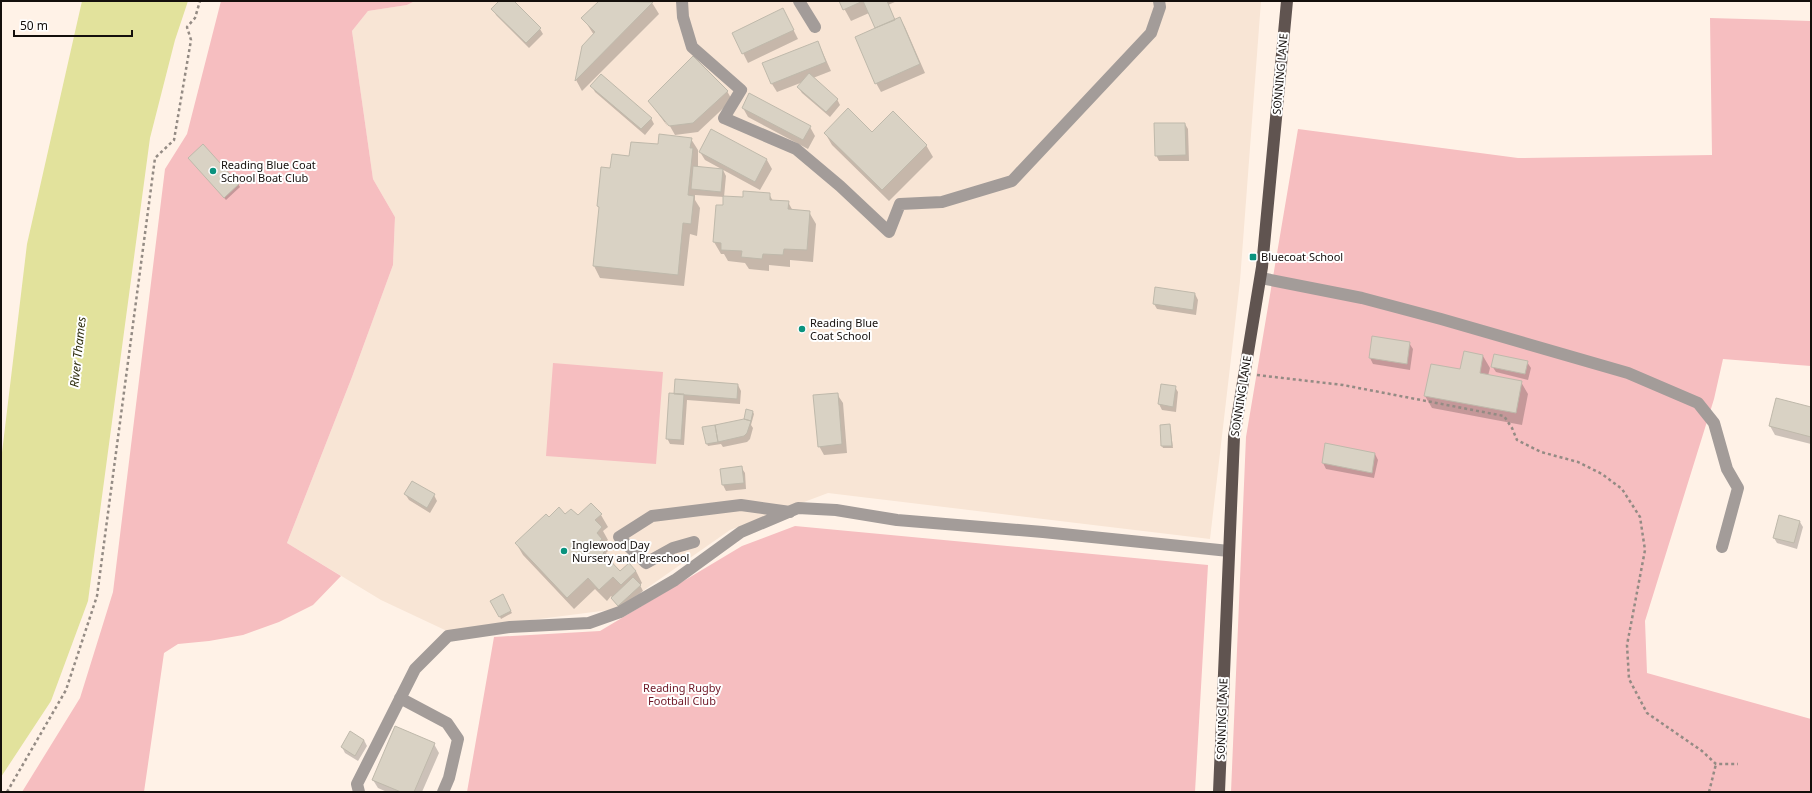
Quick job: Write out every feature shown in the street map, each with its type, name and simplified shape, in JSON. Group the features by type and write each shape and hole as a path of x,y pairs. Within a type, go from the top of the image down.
{"main road":[{"name":"SONNING LANE","path":"1219,792 1234,437 1261,278 1287,1"}],"street":[{"path":"682,1 683,17 692,47 741,90 724,118 796,149 840,186 889,232 900,204 942,202 1012,182 1151,33 1160,7 1159,1"},
{"path":"798,1 815,27"},
{"path":"1261,278 1362,298 1441,319 1628,373 1698,403 1714,423 1727,469 1738,488 1722,547"},
{"path":"694,542 673,548 646,563 619,537 652,516 741,505 790,512"},
{"path":"359,792 357,784 415,669 448,636 510,627 589,623 620,612 675,580 741,532 798,508 836,510 897,520 1043,532 1229,551"},
{"path":"400,698 447,723 458,739 449,778 443,792"}],"path":[{"path":"7,792 66,690 97,596 155,158 174,140 190,40 187,27 195,18 200,1"},
{"path":"1245,373 1343,385 1504,416 1512,428 1517,440 1541,452 1578,462 1602,474 1622,489 1640,517 1645,550 1626,645 1629,679 1647,713 1702,751 1716,764 1738,764"},
{"path":"1709,792 1716,764"}],"shaded area":[{"name":"Reading Blue Coat School","path":"415,1 1261,1 1240,281 1210,539 828,493 730,530 617,609 447,631 381,600 287,543 352,377 393,265 395,217 373,179 352,31 368,11 407,5"}],"green space":[{"path":"221,1 415,1 407,5 368,11 352,31 373,179 395,217 393,265 352,377 287,543 341,576 313,605 279,622 243,635 209,641 178,644 164,653 144,792 22,792 80,698 113,592 165,169 187,134"},
{"path":"1710,18 1811,21 1811,366 1723,359 1714,399 1645,621 1647,673 1811,719 1811,792 1231,792 1246,437 1298,129 1518,158 1712,155"},
{"path":"553,363 663,372 656,464 546,456"},
{"name":"Reading Rugby Football Club","path":"795,526 1208,565 1195,792 467,792 494,637 600,631 742,546"}],"water":[{"name":"River Thames","path":"82,1 188,1 175,40 150,138 88,601 51,701 1,777 1,461 27,244"}],"building":[{"path":"499,1 514,1 541,28 526,43 491,9"},
{"path":"599,1 653,2 575,81 582,46 595,32 581,18"},
{"path":"839,1 863,1 843,10"},
{"path":"863,1 887,1 895,20 875,28"},
{"path":"783,8 794,30 742,54 732,33"},
{"path":"900,17 920,64 875,84 855,37"},
{"path":"818,41 826,62 771,84 762,63"},
{"path":"693,56 728,91 693,123 669,126 648,101"},
{"path":"809,73 838,99 826,112 797,87"},
{"path":"601,74 652,118 641,129 590,86"},
{"path":"749,93 811,126 803,140 742,108"},
{"path":"848,108 872,132 893,111 927,145 882,190 824,133"},
{"path":"1154,123 1185,123 1186,155 1155,156"},
{"path":"711,129 767,159 755,182 699,152"},
{"path":"659,134 692,138 690,148 693,148 688,195 694,196 691,224 683,223 678,275 593,266 599,207 597,206 601,167 610,168 612,154 629,156 631,142 658,144"},
{"name":"Reading Blue Coat School Boat Club","path":"203,144 239,184 224,198 188,158"},
{"path":"693,166 723,169 721,192 691,189"},
{"path":"743,191 770,193 770,200 789,201 788,209 810,211 807,250 784,249 783,255 763,254 762,259 741,257 742,251 721,250 721,243 713,242 716,205 723,205 723,196 743,197"},
{"path":"1155,287 1195,293 1193,310 1153,304"},
{"path":"1372,336 1410,342 1407,364 1369,358"},
{"path":"1464,351 1483,355 1480,373 1522,381 1516,413 1424,396 1431,364 1460,369"},
{"path":"1494,354 1528,361 1525,374 1491,367"},
{"path":"675,379 738,384 737,399 674,394"},
{"path":"1161,384 1176,386 1173,407 1158,404"},
{"path":"669,393 684,394 681,440 666,439"},
{"path":"838,393 842,444 818,447 813,395"},
{"path":"1776,398 1811,407 1811,437 1769,426"},
{"path":"746,409 753,411 751,421 744,419"},
{"path":"744,419 751,421 747,433 744,436 718,442 715,425"},
{"path":"1170,424 1172,446 1161,446 1160,425"},
{"path":"715,425 718,442 706,444 702,427"},
{"path":"1325,443 1375,453 1372,473 1322,463"},
{"path":"742,466 744,483 722,485 720,469"},
{"path":"412,481 435,494 427,508 404,494"},
{"name":"Inglewood Day Nursery and Preschool","path":"591,503 602,514 595,520 602,527 597,533 602,539 599,542 606,550 603,553 620,571 629,563 636,571 621,585 613,577 599,590 588,578 567,598 515,543 546,514 549,517 559,507 565,514 571,509 578,515"},
{"path":"1779,515 1800,521 1794,543 1773,538"},
{"path":"633,577 641,585 618,606 611,598"},
{"path":"503,594 511,611 499,617 490,601"},
{"path":"395,726 435,743 414,792 401,792 372,780"},
{"path":"350,731 364,740 355,756 341,747"}],"place":[{"name":"Reading Blue Coat School Boat Club","path":"213,171"},
{"name":"Bluecoat School","path":"1253,257"},
{"name":"Reading Blue Coat School","path":"802,329"},
{"name":"Inglewood Day Nursery and Preschool","path":"564,551"}]}
